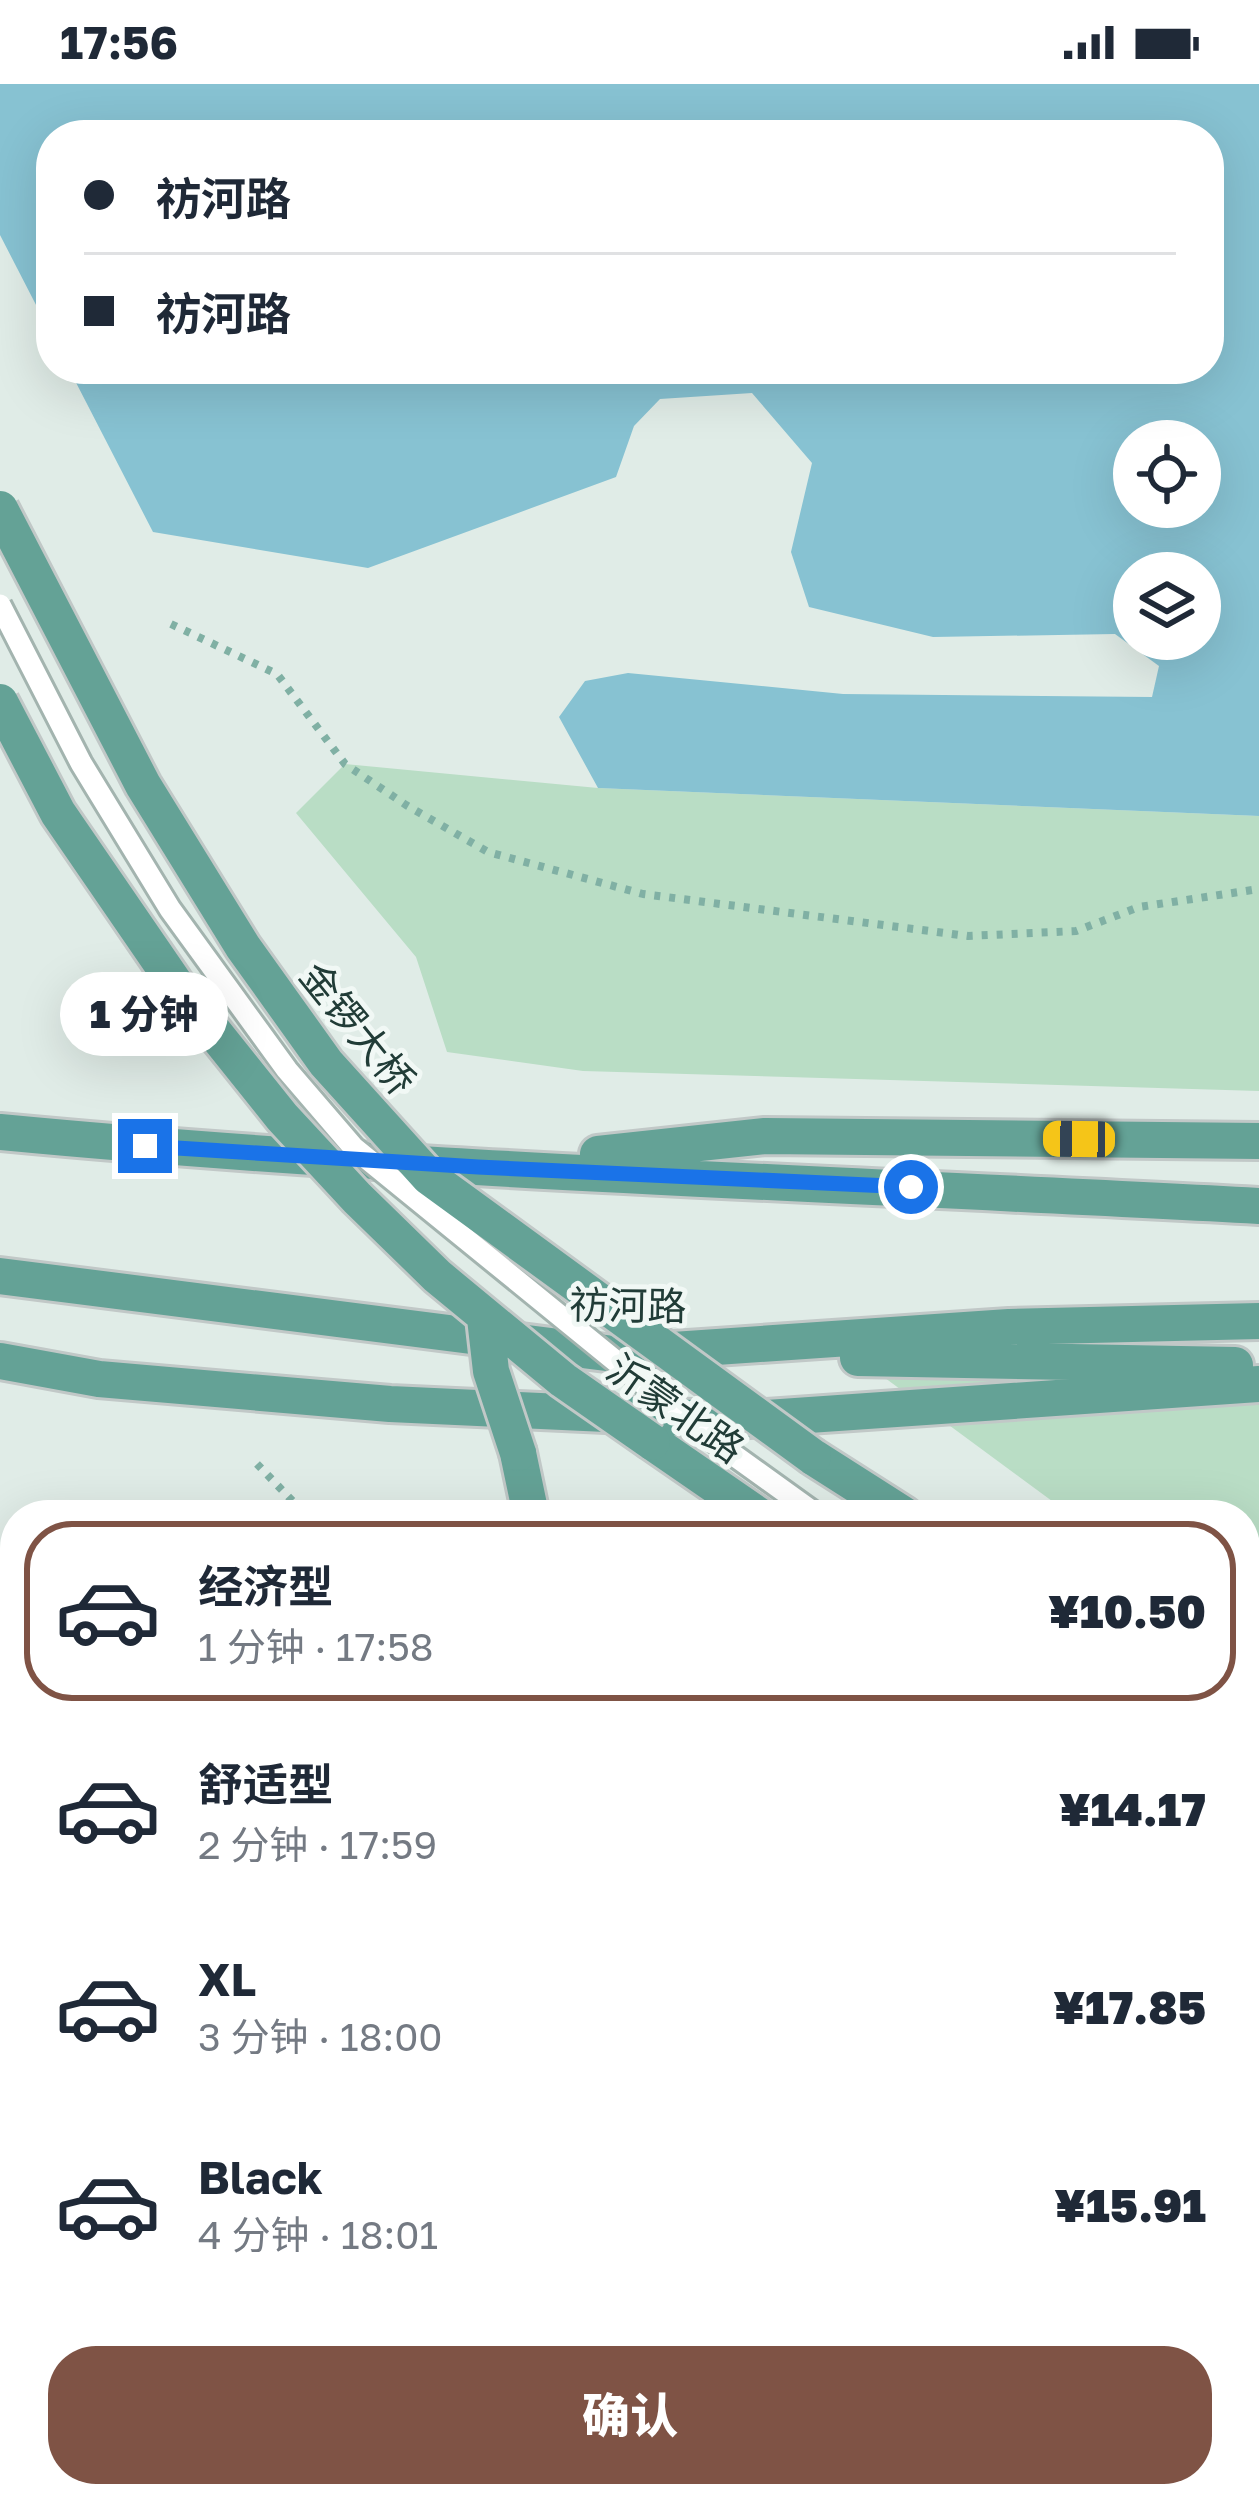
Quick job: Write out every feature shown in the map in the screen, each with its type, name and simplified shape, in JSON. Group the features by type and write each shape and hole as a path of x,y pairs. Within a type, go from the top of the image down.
{"main road":[{"name":"金锣大桥","path":"0,509 143,785 243,947 326,1063 428,1177 813,1457 880,1500"},
{"name":"沂蒙北路","path":"0,702 58,813 174,982 282,1117 357,1198 484,1318 563,1380 736,1500"},
{"path":"0,1118 145,1146"},
{"path":"0,1132 478,1167 1259,1206"},
{"path":"478,1167 765,1136 1259,1141"},
{"name":"祊河路","path":"0,1276 614,1354 1009,1327 1259,1322"},
{"path":"0,1286 82,1286"},
{"path":"484,1318 491,1371 528,1500"},
{"path":"614,1354 1259,1365"},
{"path":"0,1361 99,1379 390,1404 736,1420 1259,1384"}],"lane":[{"path":"0,605 81,763 170,909 300,1086 354,1148 710,1438 796,1500"}],"path":[{"path":"171,624 277,674 345,764 468,841 488,852 643,894 968,936 1076,931 1139,907 1259,889"},
{"path":"256,1464 289,1500"}],"green space":[{"path":"345,764 598,788 1259,816 1259,1091 583,1071 447,1052 416,957 296,813"},
{"path":"881,1375 1259,1382 1259,1500 1051,1500"}],"water":[{"path":"0,84 1259,84 1259,816 598,788 559,717 585,681 628,673 843,694 1152,697 1159,666 1151,660 1221,660 1221,552 1113,552 1113,634 933,637 809,607 791,552 812,463 752,393 660,399 634,426 616,477 368,568 153,532 77,384 1224,384 1224,120 36,120 36,305 0,235"}],"route":[{"path":"145,1146 911,1187"}]}
